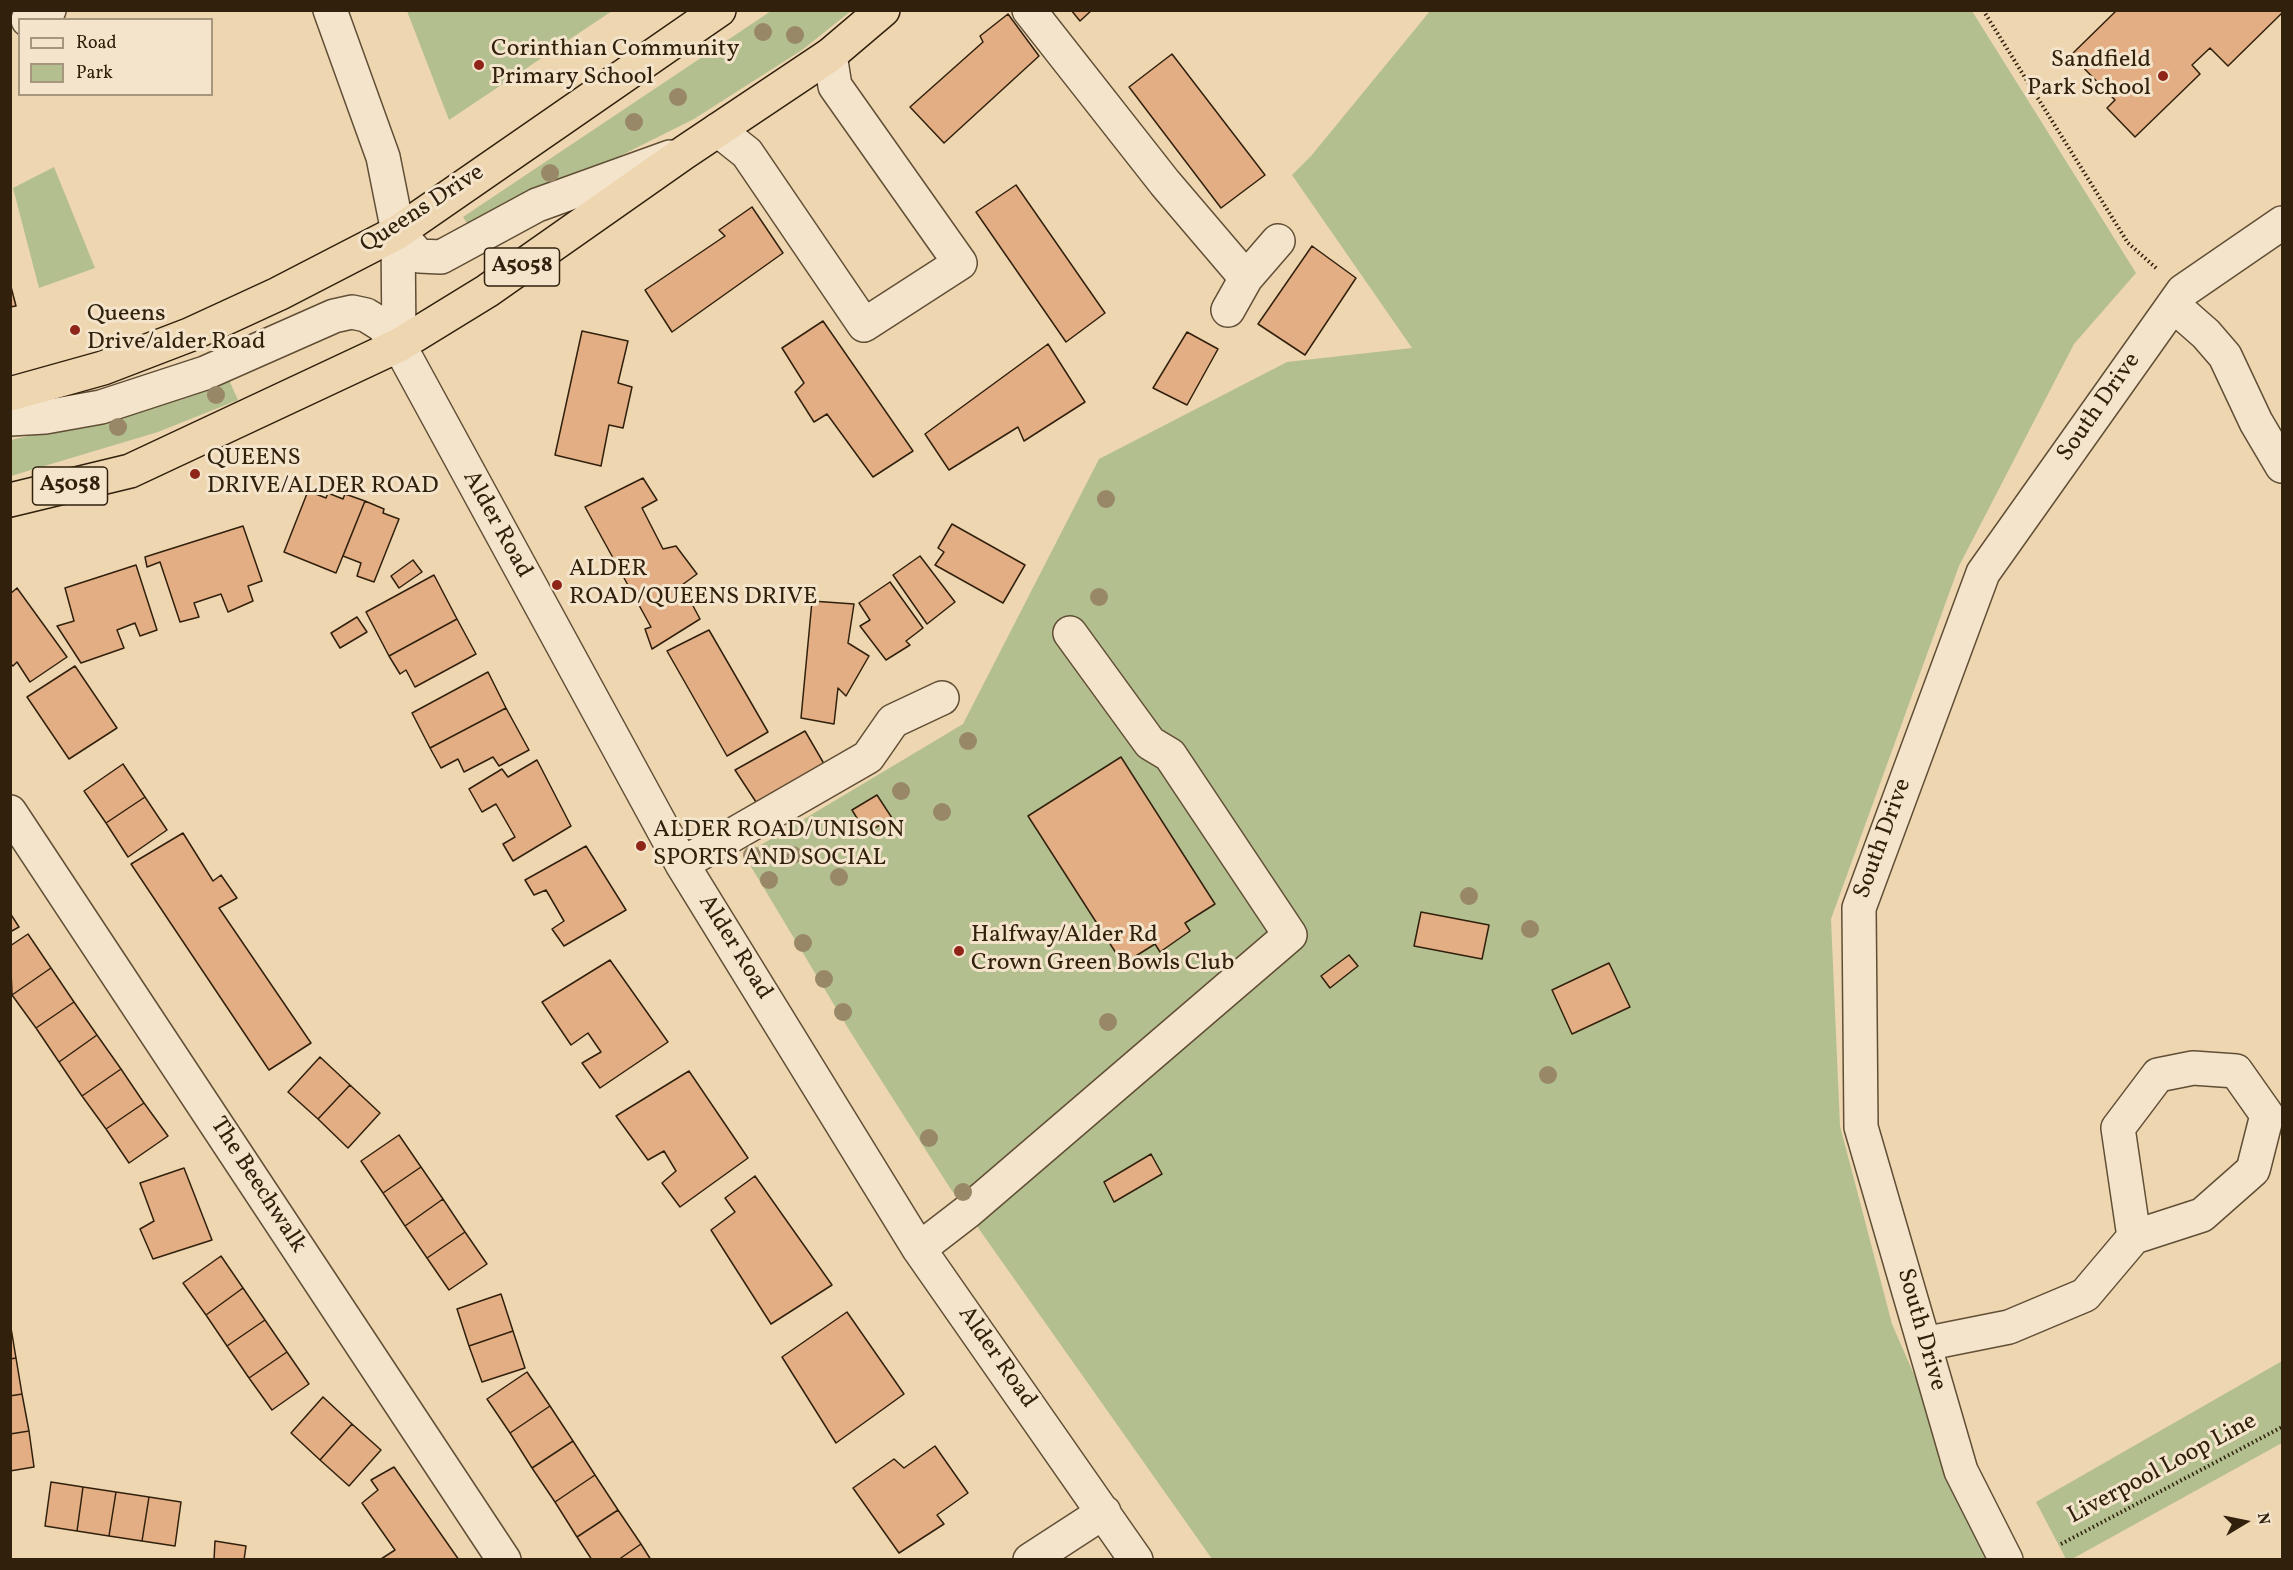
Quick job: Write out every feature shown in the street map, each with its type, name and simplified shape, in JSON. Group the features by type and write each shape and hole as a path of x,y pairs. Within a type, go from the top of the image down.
{"highway":[{"name":"Queens Drive","path":"10,394 103,368 189,335 268,299 398,232 719,10"},
{"name":"A5058","path":"10,500 130,471 399,345 487,291 685,152 830,55 883,10"}],"street":[{"path":"32,18 49,10"},
{"name":"Alder Road","path":"330,10 383,157 398,232 399,345 682,864 920,1248 1136,1560"},
{"path":"1029,10 1165,183 1246,278"},
{"path":"718,130 747,153 864,325 960,263 835,86 830,55"},
{"path":"398,232 419,256 441,257 537,205 685,152"},
{"name":"South Drive","path":"2006,1560 1961,1471 1861,1127 1858,908 1983,573 2178,298 2283,223"},
{"path":"1228,310 1246,278 1278,242"},
{"path":"2178,298 2225,356 2260,429 2283,466"},
{"path":"10,419 45,417 100,407 205,373 334,316 352,312 366,315 382,325 399,345"},
{"path":"920,1248 967,1212 1290,935 1170,755 1150,743 1070,633"},
{"path":"682,864 868,757 893,721 942,698"},
{"name":"The Beechwalk","path":"10,812 504,1560"},
{"path":"1924,1344 2009,1328 2085,1294 2134,1237 2202,1215 2253,1170 2267,1115 2236,1071 2193,1068 2158,1075 2118,1128 2134,1237"},
{"path":"1030,1560 1104,1512"}],"path":[{"path":"1983,10 2128,243 2178,298"},
{"name":"Liverpool Loop Line","path":"2061,1544 2283,1427"}],"green space":[{"name":"Corinthian Community Primary School","path":"407,11 612,11 449,120"},
{"path":"771,11 851,11 802,50 694,119 506,213 473,233 463,217"},
{"path":"1430,11 1972,11 2136,273 2074,344 1959,566 1831,919 1840,1126 1892,1324 1964,1489 1998,1559 1212,1559 950,1188 851,1033 744,855 963,724 1099,459 1287,362 1412,348 1292,175 1311,156"},
{"path":"54,167 95,268 39,288 13,188"},
{"path":"229,380 238,400 158,432 11,476 11,440 151,408"},
{"path":"2282,1361 2282,1443 2072,1559 2066,1559 2036,1502"}],"building":[{"path":"1071,10 1092,10 1080,21"},
{"path":"2117,10 2282,10 2282,13 2228,66 2210,48 2192,65 2200,74 2135,137 2107,108 2115,100 2071,55"},
{"path":"1008,14 1039,56 944,143 910,107 983,42 980,36"},
{"path":"1172,54 1265,175 1221,208 1129,87"},
{"path":"1016,185 1105,313 1066,342 976,212"},
{"path":"752,207 783,253 672,332 645,290 725,236 719,230"},
{"path":"1312,246 1356,278 1305,355 1258,324"},
{"path":"10,283 16,306 10,307"},
{"path":"823,321 913,451 873,477 827,414 814,422 795,392 804,383 782,348"},
{"path":"582,331 628,341 618,383 632,387 623,428 609,425 601,466 555,455"},
{"path":"1187,332 1218,349 1187,405 1153,388"},
{"path":"1048,344 1085,402 1024,441 1018,427 949,470 925,434"},
{"path":"643,478 657,500 642,508 663,549 676,546 697,574 682,585 700,619 652,649 645,629 651,627 585,507"},
{"path":"308,491 326,498 328,493 343,499 345,494 365,501 336,573 284,552"},
{"path":"365,501 384,509 383,513 399,519 374,582 357,576 361,563 343,556"},
{"path":"952,524 1025,565 1003,603 935,565 944,552 938,548"},
{"path":"243,526 262,581 248,586 253,601 228,612 221,594 194,603 199,617 180,622 160,562 147,567 145,557"},
{"path":"920,556 955,602 927,624 893,575"},
{"path":"413,560 422,572 399,588 391,576"},
{"path":"136,565 157,630 140,636 135,623 117,630 124,648 81,663 57,626 74,621 65,588"},
{"path":"434,575 457,619 389,656 366,612"},
{"path":"890,582 923,628 906,641 910,645 886,660 860,626 870,620 859,603"},
{"path":"17,588 67,657 30,682 17,662 13,666 10,663 10,594"},
{"path":"812,601 854,604 848,643 869,656 846,696 838,688 834,724 801,718"},
{"path":"357,617 367,632 340,648 331,633"},
{"path":"457,619 476,654 415,687 406,670 400,674 389,656"},
{"path":"709,630 768,732 727,756 667,651"},
{"path":"75,666 117,728 69,759 27,697"},
{"path":"488,672 506,708 430,748 412,713"},
{"path":"506,708 529,750 499,766 493,757 464,772 458,759 441,768 430,748"},
{"path":"805,731 823,762 822,770 758,805 735,770"},
{"path":"1121,757 1215,904 1185,923 1190,931 1160,952 1155,944 1123,964 1028,816"},
{"path":"537,760 571,826 513,861 503,844 515,837 496,804 482,812 469,789 502,769 508,777"},
{"path":"123,764 145,797 106,823 84,791"},
{"path":"877,795 892,818 866,833 852,810"},
{"path":"145,797 167,830 128,857 106,823"},
{"path":"183,833 213,881 221,875 237,898 219,908 311,1043 269,1070 131,864"},
{"path":"586,846 626,910 564,946 552,929 564,921 546,890 534,895 525,880"},
{"path":"1421,912 1489,925 1482,959 1414,946"},
{"path":"10,913 19,927 10,932"},
{"path":"28,934 51,968 12,995 10,946"},
{"path":"1349,955 1358,966 1330,988 1321,976"},
{"path":"610,960 668,1042 600,1088 582,1063 601,1052 588,1033 571,1045 542,1002"},
{"path":"1609,963 1630,1007 1572,1034 1552,990"},
{"path":"51,968 74,1002 36,1028 12,995"},
{"path":"74,1002 97,1035 59,1062 36,1028"},
{"path":"97,1035 121,1069 82,1096 59,1062"},
{"path":"320,1057 350,1085 318,1119 288,1092"},
{"path":"121,1069 144,1103 106,1129 82,1096"},
{"path":"689,1071 748,1158 680,1207 662,1183 676,1171 664,1151 648,1160 616,1116"},
{"path":"350,1085 380,1113 348,1148 318,1119"},
{"path":"144,1103 168,1136 129,1163 106,1129"},
{"path":"399,1135 421,1167 383,1193 361,1161"},
{"path":"1151,1154 1162,1174 1114,1202 1104,1182"},
{"path":"421,1167 443,1199 405,1226 383,1193"},
{"path":"184,1168 212,1240 153,1259 140,1229 154,1221 140,1183"},
{"path":"755,1176 832,1285 771,1324 711,1230 735,1212 725,1198"},
{"path":"443,1199 465,1232 427,1258 405,1226"},
{"path":"465,1232 487,1264 449,1290 427,1258"},
{"path":"221,1256 243,1288 206,1315 183,1283"},
{"path":"243,1288 265,1320 227,1346 206,1315"},
{"path":"501,1294 513,1331 469,1346 457,1309"},
{"path":"847,1312 904,1394 836,1443 782,1357"},
{"path":"265,1320 287,1352 249,1378 227,1346"},
{"path":"10,1322 16,1358 10,1359"},
{"path":"513,1331 525,1368 482,1382 469,1346"},
{"path":"287,1352 309,1384 272,1410 249,1378"},
{"path":"16,1358 22,1394 10,1396 10,1359"},
{"path":"527,1372 550,1406 510,1433 487,1399"},
{"path":"22,1394 29,1431 10,1434 10,1396"},
{"path":"323,1397 352,1424 320,1460 291,1433"},
{"path":"550,1406 573,1441 532,1468 510,1433"},
{"path":"352,1424 381,1450 349,1486 320,1460"},
{"path":"29,1431 34,1467 10,1471 10,1434"},
{"path":"573,1441 595,1475 555,1502 532,1468"},
{"path":"935,1446 968,1493 937,1515 944,1524 899,1553 853,1488 894,1459 904,1468"},
{"path":"394,1467 459,1560 381,1559 395,1550 362,1503 378,1490 371,1480"},
{"path":"595,1475 618,1510 577,1537 555,1502"},
{"path":"51,1482 83,1487 77,1531 45,1526"},
{"path":"83,1487 116,1492 109,1536 77,1531"},
{"path":"116,1492 149,1497 142,1541 109,1536"},
{"path":"149,1497 181,1502 175,1546 142,1541"},
{"path":"618,1510 641,1544 618,1560 592,1560 577,1537"},
{"path":"215,1541 246,1546 244,1560 214,1560"},
{"path":"641,1544 651,1560 618,1560"}],"place":[{"name":"Corinthian Community Primary School","path":"479,65"},
{"name":"Sandfield Park School","path":"2163,76"},
{"name":"Queens Drive/alder Road","path":"75,330"},
{"name":"QUEENS DRIVE/ALDER ROAD","path":"195,474"},
{"name":"ALDER ROAD/QUEENS DRIVE","path":"557,585"},
{"name":"ALDER ROAD/UNISON SPORTS AND SOCIAL","path":"641,846"},
{"name":"Halfway/Alder Rd Crown Green Bowls Club","path":"959,951"}]}
